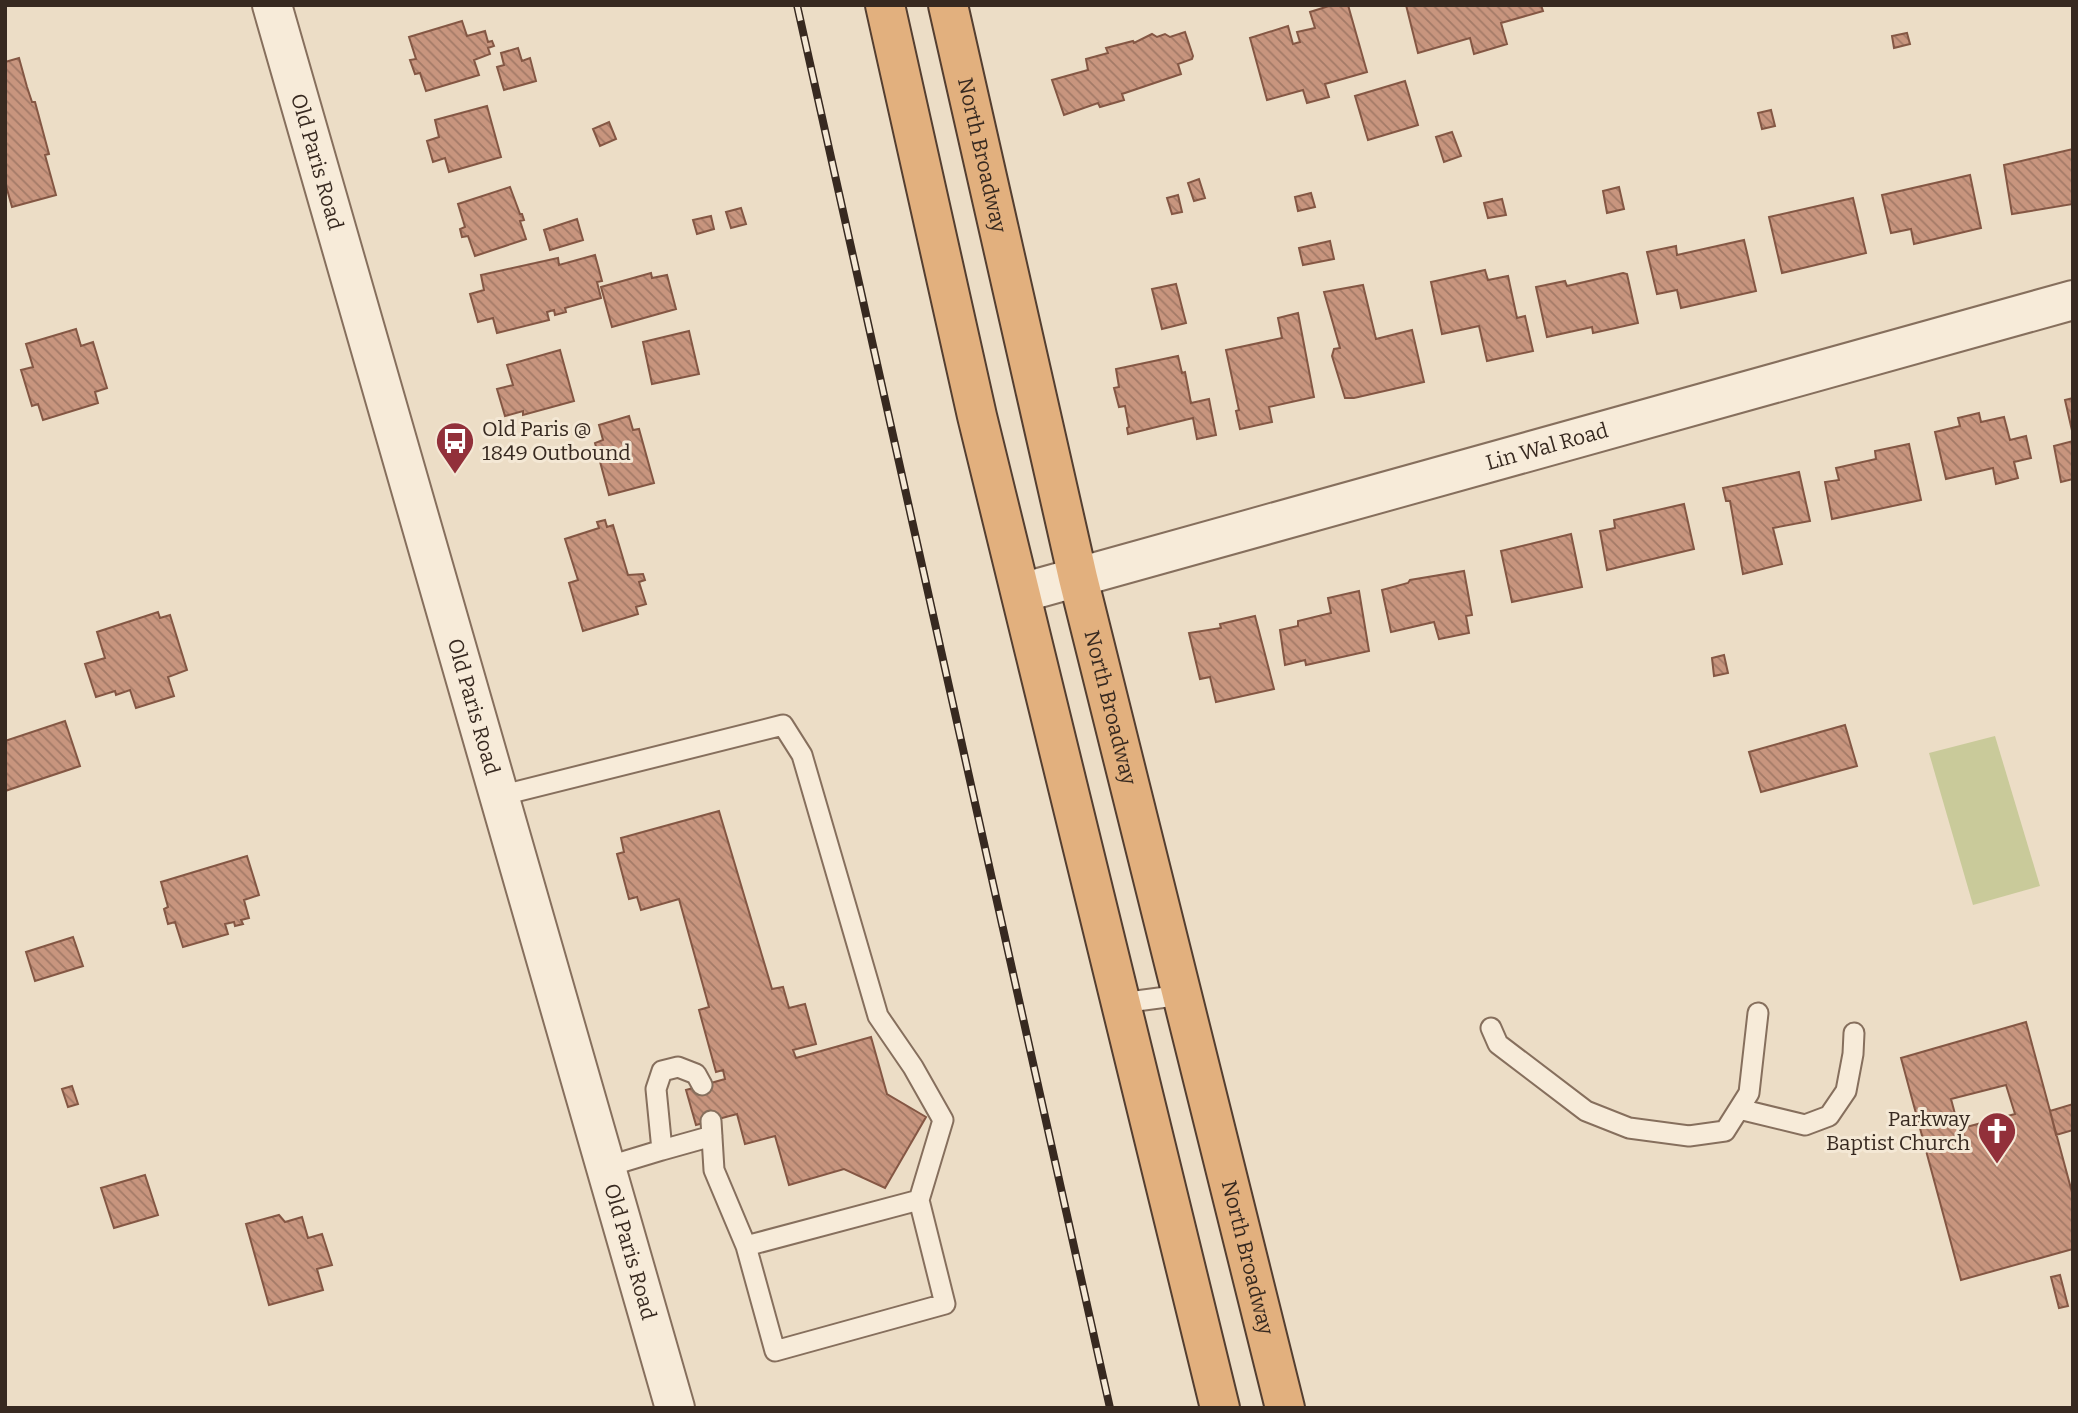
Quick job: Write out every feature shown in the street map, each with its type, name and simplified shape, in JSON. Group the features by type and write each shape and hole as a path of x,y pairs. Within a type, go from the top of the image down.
{"highway":[{"path":"885,5 977,416 1220,1408"},
{"name":"North Broadway","path":"948,5 1078,578 1285,1408"}],"street":[{"name":"Old Paris Road","path":"272,5 675,1408"},
{"name":"Lin Wal Road","path":"1021,593 2073,300"}],"lane":[{"path":"499,796 783,724 802,755 877,1016 913,1067 943,1120 919,1200 945,1304 775,1351 746,1246 715,1170 711,1129 662,1150 606,1167"},
{"path":"1121,1003 1182,995"},
{"path":"1491,1028 1498,1044 1586,1111 1629,1128 1689,1136 1725,1131 1749,1093 1758,1013"},
{"path":"1739,1108 1805,1125 1829,1116 1846,1091 1854,1033"},
{"path":"662,1150 656,1089 662,1071 678,1067 696,1074 702,1085"},
{"path":"746,1246 919,1200"}],"green space":[{"path":"1995,736 2040,886 1973,905 1929,753"}],"building":[{"path":"1332,5 1348,5 1367,72 1325,84 1329,97 1307,103 1303,90 1267,100 1250,38 1288,26 1293,44 1300,42 1297,32 1315,28 1310,12"},
{"path":"1406,5 1541,5 1543,11 1501,23 1507,44 1474,54 1470,38 1418,53"},
{"path":"462,21 467,36 485,31 488,42 492,41 494,46 488,48 490,54 474,60 479,75 426,91 420,73 415,74 410,60 416,59 409,37"},
{"path":"1185,32 1193,56 1192,59 1178,64 1181,74 1122,94 1124,100 1100,107 1098,103 1064,115 1052,80 1088,70 1086,59 1108,53 1106,48 1133,41 1134,43 1152,34 1157,37 1165,34 1170,37"},
{"path":"1907,33 1910,44 1894,48 1892,36"},
{"path":"518,48 522,61 530,58 536,81 504,90 497,67 504,65 501,53"},
{"path":"19,58 32,102 35,102 49,154 45,155 56,195 12,207 5,182 5,62"},
{"path":"1405,81 1418,125 1368,140 1355,96"},
{"path":"487,106 501,157 449,172 445,158 433,162 427,141 439,137 435,120"},
{"path":"1771,110 1775,126 1762,129 1758,113"},
{"path":"609,122 616,139 600,146 593,129"},
{"path":"1452,132 1461,156 1444,162 1436,137"},
{"path":"2073,149 2073,204 2012,214 2004,165"},
{"path":"1970,175 1981,228 1914,244 1911,229 1891,233 1882,195"},
{"path":"1199,179 1205,198 1194,201 1188,183"},
{"path":"510,187 524,220 520,221 526,239 475,256 468,236 462,237 460,229 465,227 458,204"},
{"path":"1619,187 1624,209 1607,213 1603,191"},
{"path":"1311,193 1315,207 1298,211 1295,197"},
{"path":"1178,195 1182,212 1172,214 1167,198"},
{"path":"1853,198 1866,253 1782,273 1769,217"},
{"path":"1502,199 1506,215 1488,218 1484,203"},
{"path":"741,208 746,224 731,228 726,212"},
{"path":"711,216 714,229 697,234 693,220"},
{"path":"577,219 583,240 550,250 544,230"},
{"path":"1744,240 1756,291 1681,308 1677,290 1657,294 1647,252 1676,246 1677,255"},
{"path":"1330,241 1334,259 1303,265 1299,248"},
{"path":"595,255 602,281 597,282 601,298 565,308 566,312 555,315 554,310 547,312 549,320 497,333 493,318 478,322 470,294 484,290 481,275 558,258 559,265"},
{"path":"1485,270 1488,280 1508,276 1517,318 1525,316 1533,351 1487,361 1479,326 1442,334 1431,282"},
{"path":"651,273 652,278 667,275 676,309 612,327 601,287"},
{"path":"1627,274 1638,323 1593,333 1592,327 1547,337 1536,287 1565,281 1567,286"},
{"path":"1176,284 1186,323 1162,329 1152,289"},
{"path":"1363,285 1376,339 1412,330 1424,382 1345,398 1332,356 1334,349 1340,348 1324,292"},
{"path":"1298,313 1314,397 1269,407 1272,422 1240,429 1236,411 1239,410 1226,350 1282,338 1278,318"},
{"path":"76,329 81,346 93,342 107,388 95,392 98,403 43,420 38,404 32,406 21,370 33,367 26,344"},
{"path":"689,331 699,374 652,384 643,342"},
{"path":"560,350 574,401 523,415 523,411 505,416 497,389 513,385 507,365"},
{"path":"1178,356 1182,373 1185,372 1191,403 1209,399 1216,435 1197,439 1193,418 1128,434 1125,406 1119,407 1114,388 1119,387 1116,369"},
{"path":"2073,398 2073,435 2065,400"},
{"path":"1979,413 1981,422 2004,417 2010,440 2026,436 2031,458 2014,462 2018,478 1996,484 1993,468 1946,479 1935,432 1960,426 1958,418"},
{"path":"629,416 633,430 639,429 654,483 609,495 595,443 603,440 599,425"},
{"path":"2073,441 2073,479 2061,482 2054,446"},
{"path":"1909,444 1921,500 1832,519 1825,482 1839,480 1836,468 1876,459 1875,451"},
{"path":"1799,472 1810,521 1773,528 1782,564 1743,574 1730,501 1726,501 1723,488"},
{"path":"1684,504 1694,549 1607,570 1600,531 1615,528 1614,520"},
{"path":"605,520 607,527 613,525 628,575 643,574 645,580 639,582 646,604 636,607 638,614 583,631 569,583 578,580 565,539 599,528 597,522"},
{"path":"1571,534 1582,587 1512,602 1501,551"},
{"path":"1464,571 1472,615 1466,616 1469,633 1439,639 1434,622 1391,632 1382,590 1408,583 1410,580"},
{"path":"1359,591 1369,651 1306,665 1305,660 1285,665 1280,630 1298,626 1298,621 1331,613 1328,598"},
{"path":"158,612 160,618 170,615 187,670 168,677 174,696 136,708 130,690 96,697 85,664 105,658 97,632"},
{"path":"1255,616 1274,689 1216,702 1210,677 1200,679 1189,633 1221,628 1220,624"},
{"path":"1724,655 1728,673 1714,676 1712,658"},
{"path":"65,721 80,766 5,791 5,741"},
{"path":"1845,725 1857,766 1761,792 1749,752"},
{"path":"719,811 772,989 783,987 789,1008 805,1004 816,1044 793,1050 796,1058 871,1037 887,1094 926,1117 885,1188 844,1169 789,1185 775,1136 745,1144 737,1114 696,1125 686,1090 725,1079 723,1070 716,1072 699,1010 709,1007 679,899 641,910 637,897 629,899 617,854 624,852 621,838"},
{"path":"247,856 259,895 244,900 249,918 241,920 243,924 235,926 234,922 225,924 228,934 183,947 175,922 168,924 164,909 168,907 161,882"},
{"path":"73,937 83,966 35,981 26,952"},
{"name":"Parkway Baptist Church","path":"2026,1022 2073,1196 2073,1249 1961,1280 1901,1058","holes":["2006,1085 2015,1114 1959,1129 1951,1099"]},
{"path":"72,1086 78,1104 68,1107 62,1089"},
{"path":"2073,1104 2073,1130 2056,1135 2050,1111"},
{"path":"145,1175 158,1215 114,1228 101,1188"},
{"path":"279,1215 285,1222 302,1217 308,1238 322,1234 332,1265 317,1269 323,1290 269,1305 246,1224"},
{"path":"2060,1275 2068,1306 2059,1308 2051,1277"}],"railway":[{"path":"797,5 1110,1408"}],"place":[{"name":"Old Paris @ 1849 Outbound","path":"455,475"},
{"name":"Parkway Baptist Church","path":"1997,1165"}]}
